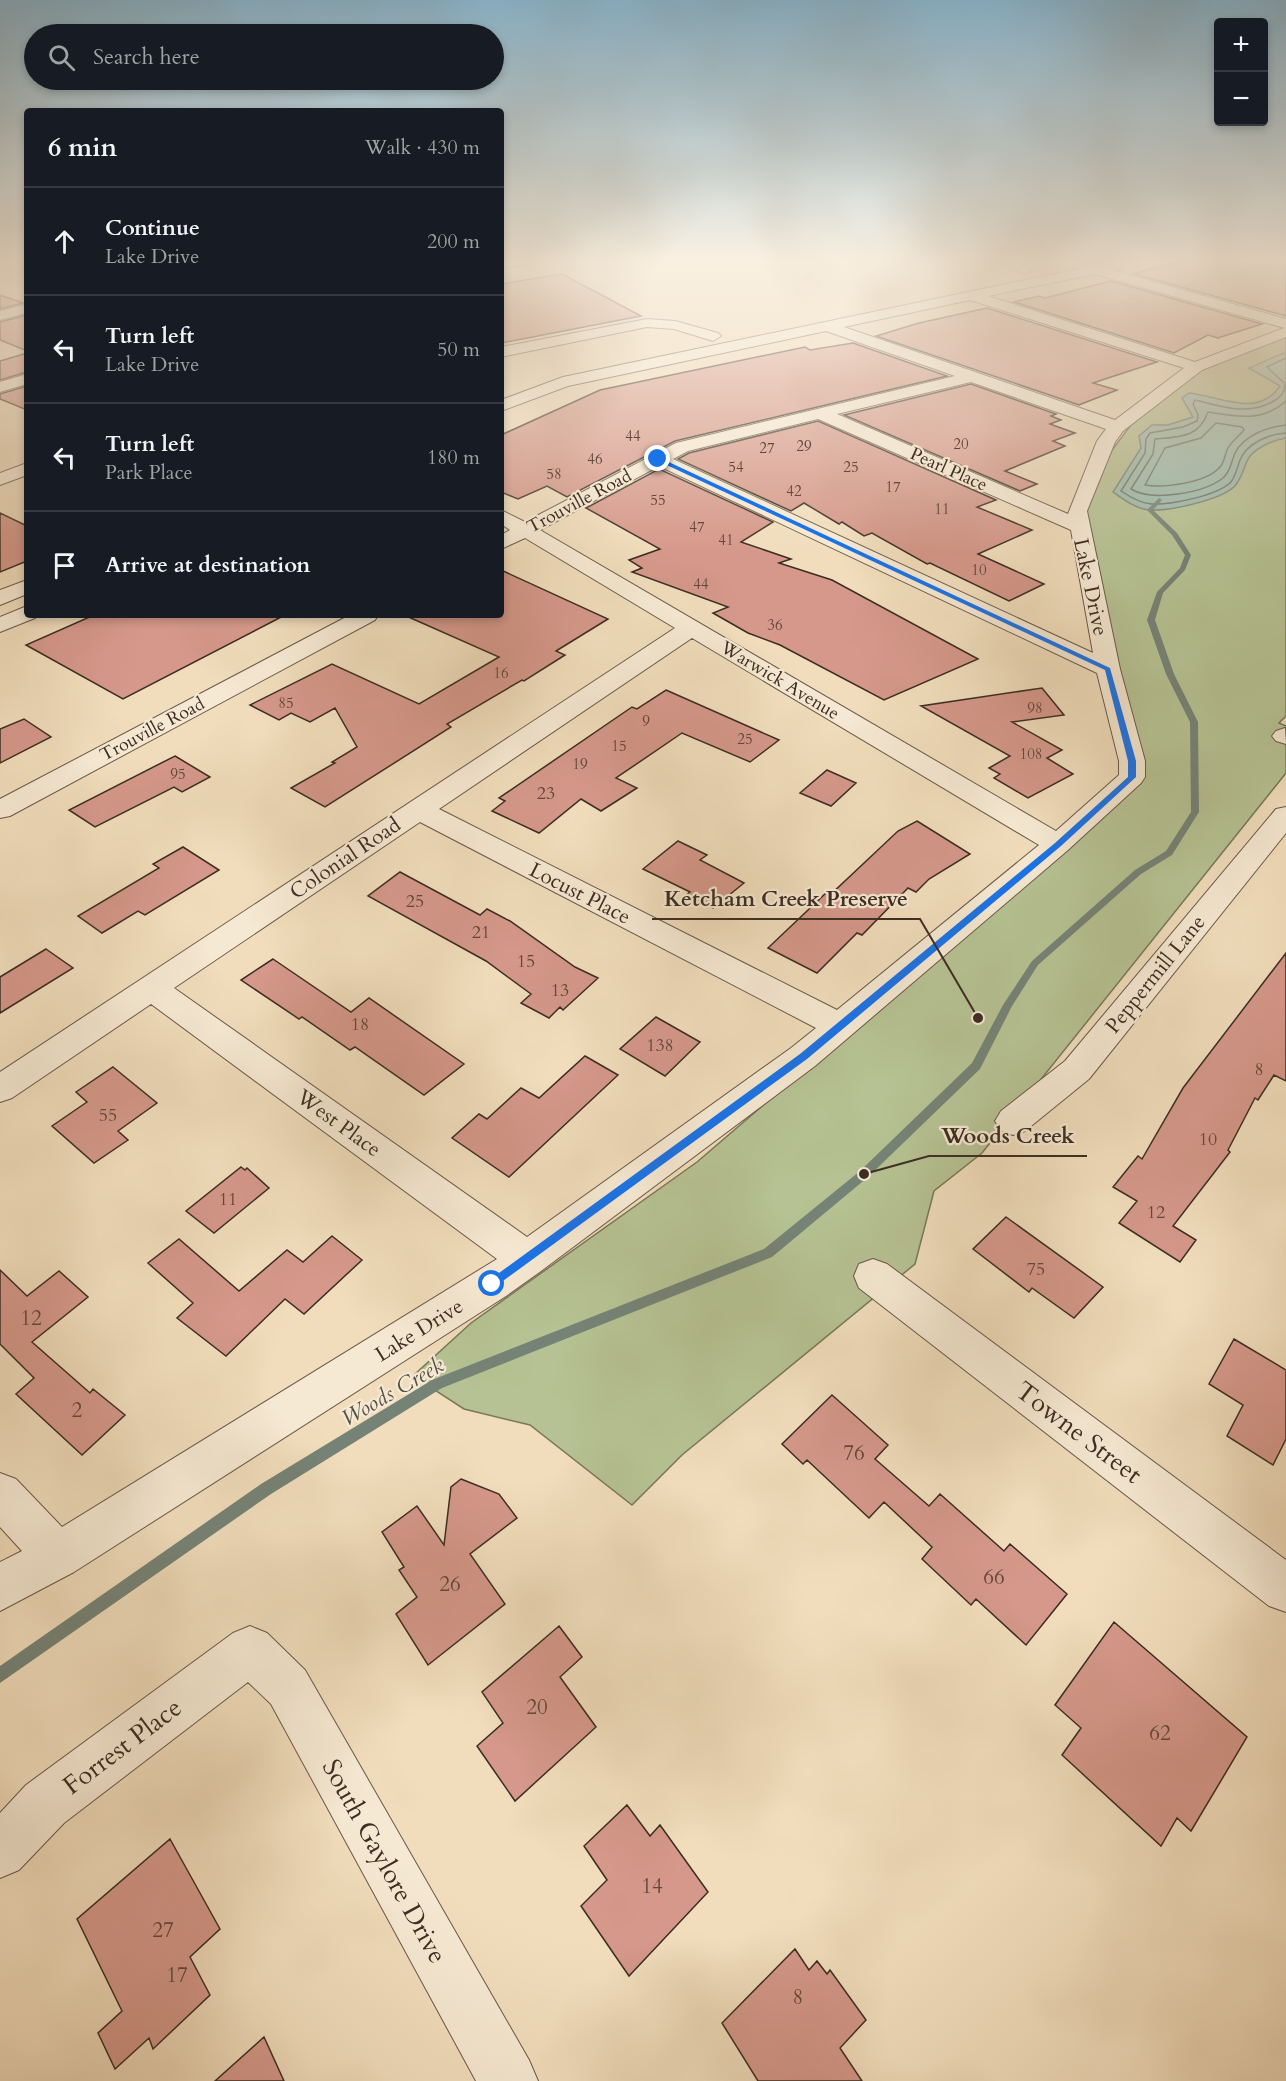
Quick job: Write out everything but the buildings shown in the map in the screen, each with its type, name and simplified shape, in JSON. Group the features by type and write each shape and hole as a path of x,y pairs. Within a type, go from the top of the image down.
{"street":[{"path":"552,370 604,359"},
{"path":"504,405 563,382 671,359"},
{"path":"920,359 1117,427"},
{"path":"1171,359 1196,367"},
{"name":"Lake Drive","path":"0,1588 58,1556 492,1284 527,1259 803,1057 1058,844 1132,777 1132,761 1108,669 1078,526 1077,511 1106,441 1117,427 1196,367 1216,359"},
{"name":"Trouville Road","path":"504,542 658,459 698,442 970,377"},
{"path":"0,387 24,380"},
{"name":"Pearl Place","path":"819,413 1078,526"},
{"path":"658,459 1108,669"},
{"path":"0,479 24,471"},
{"name":"Warwick Avenue","path":"504,518 1058,844"},
{"path":"0,597 24,587"},
{"path":"0,625 24,614"},
{"name":"Trouville Road","path":"0,810 361,618"},
{"name":"Colonial Road","path":"0,1089 691,628"},
{"name":"Locust Place","path":"417,809 840,1026"},
{"name":"Peppermill Lane","path":"1013,1121 1077,1070 1286,815"},
{"name":"West Place","path":"152,988 527,1259"},
{"name":"Towne Street","path":"873,1276 1286,1589"},
{"path":"0,1495 58,1556"},
{"name":"Forrest Place","path":"0,1851 45,1804 250,1650"},
{"name":"South Gaylore Drive","path":"250,1650 288,1687 508,2081"}],"green space":[{"path":"1223,359 1286,359 1286,716 1279,723 1286,726 1286,773 982,1153 934,1191 915,1264 682,1455 632,1505 530,1425 464,1409 413,1376 471,1323 697,1162 1144,778 1084,508 1104,461 1133,422 1203,367"}],"water":[{"path":"1270,359 1286,359 1286,438 1269,443 1253,453 1235,486 1207,500 1159,510 1140,508 1113,492 1141,448 1139,436 1152,425 1168,425 1193,417 1182,398 1189,393 1250,404 1271,396 1280,386 1249,368"}],"waterway":[{"name":"Woods Creek","path":"0,1675 266,1489 437,1384 768,1253 864,1174 976,1066 1008,1005 1035,963 1138,872 1169,853 1195,812 1194,722 1170,674 1151,620 1160,592 1183,569 1188,555 1175,534 1150,510 1159,500"}],"place":[{"name":"Ketcham Creek Preserve","path":"978,1018"},
{"name":"Woods Creek","path":"864,1174"}],"route":[{"path":"492,1284 803,1057 1058,844 1132,777 1132,761 1108,669 658,459"}]}
